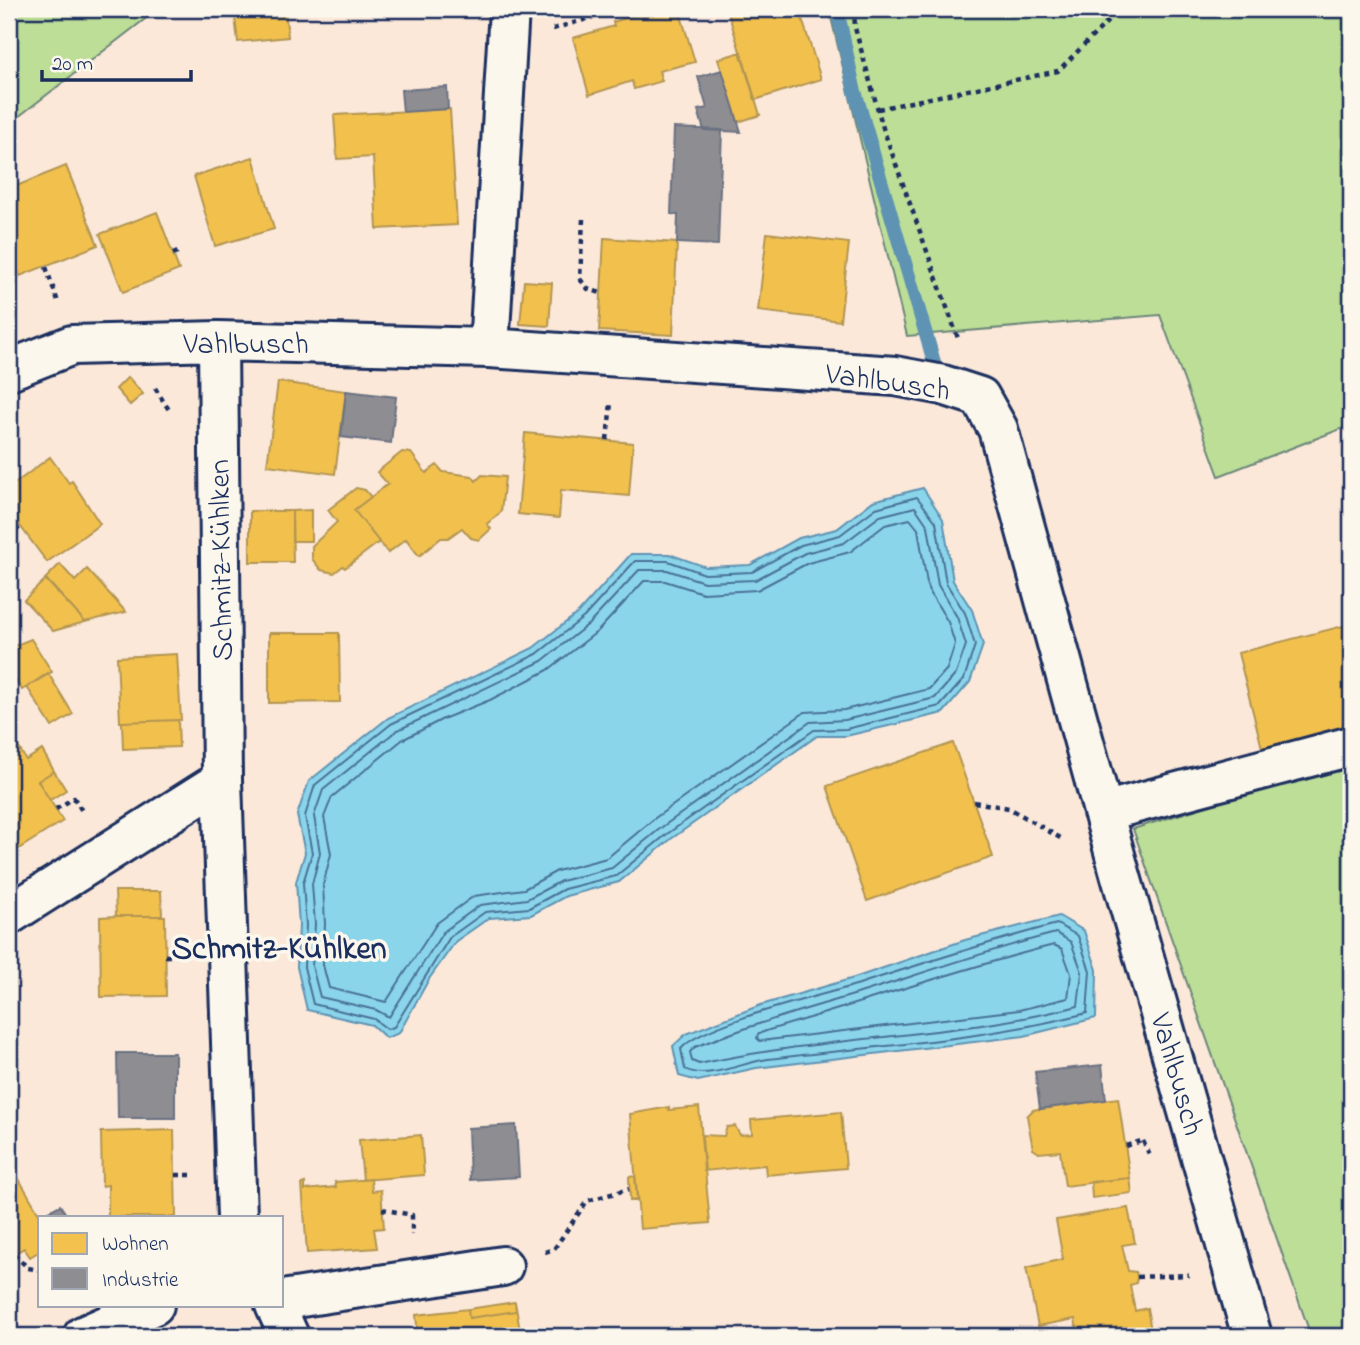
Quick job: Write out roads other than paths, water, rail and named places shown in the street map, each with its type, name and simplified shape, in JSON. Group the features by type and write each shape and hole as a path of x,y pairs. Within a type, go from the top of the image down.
{"street":[{"path":"489,348 508,25"},
{"name":"Vahlbusch","path":"9,370 72,345 218,341 489,348 895,376 943,385 981,397 998,429 1120,873 1252,1336"},
{"name":"Schmitz-Kühlken","path":"218,341 222,780 237,1216"},
{"path":"1103,812 1351,746"},
{"path":"9,915 222,780"},
{"path":"284,1300 488,1269"},
{"path":"83,1336 153,1306"},
{"path":"275,1306 289,1336"}],"water":[{"path":"923,488 943,519 953,581 972,610 983,645 970,682 943,713 846,736 817,736 671,839 619,882 566,896 531,915 489,918 456,941 429,979 399,1033 386,1038 372,1025 307,1010 297,967 299,925 296,882 305,853 297,815 309,781 388,718 533,648 579,612 631,554 669,554 706,567 750,565 799,538 837,529 873,501"},
{"path":"1059,916 1084,931 1097,970 1096,1018 1024,1036 756,1068 698,1081 679,1076 673,1046 686,1034 761,1005 854,978 965,940"}],"waterway":[{"path":"837,9 854,88 934,362"}],"district":[{"name":"Schmitz-Kühlken","path":"279,947"}]}
